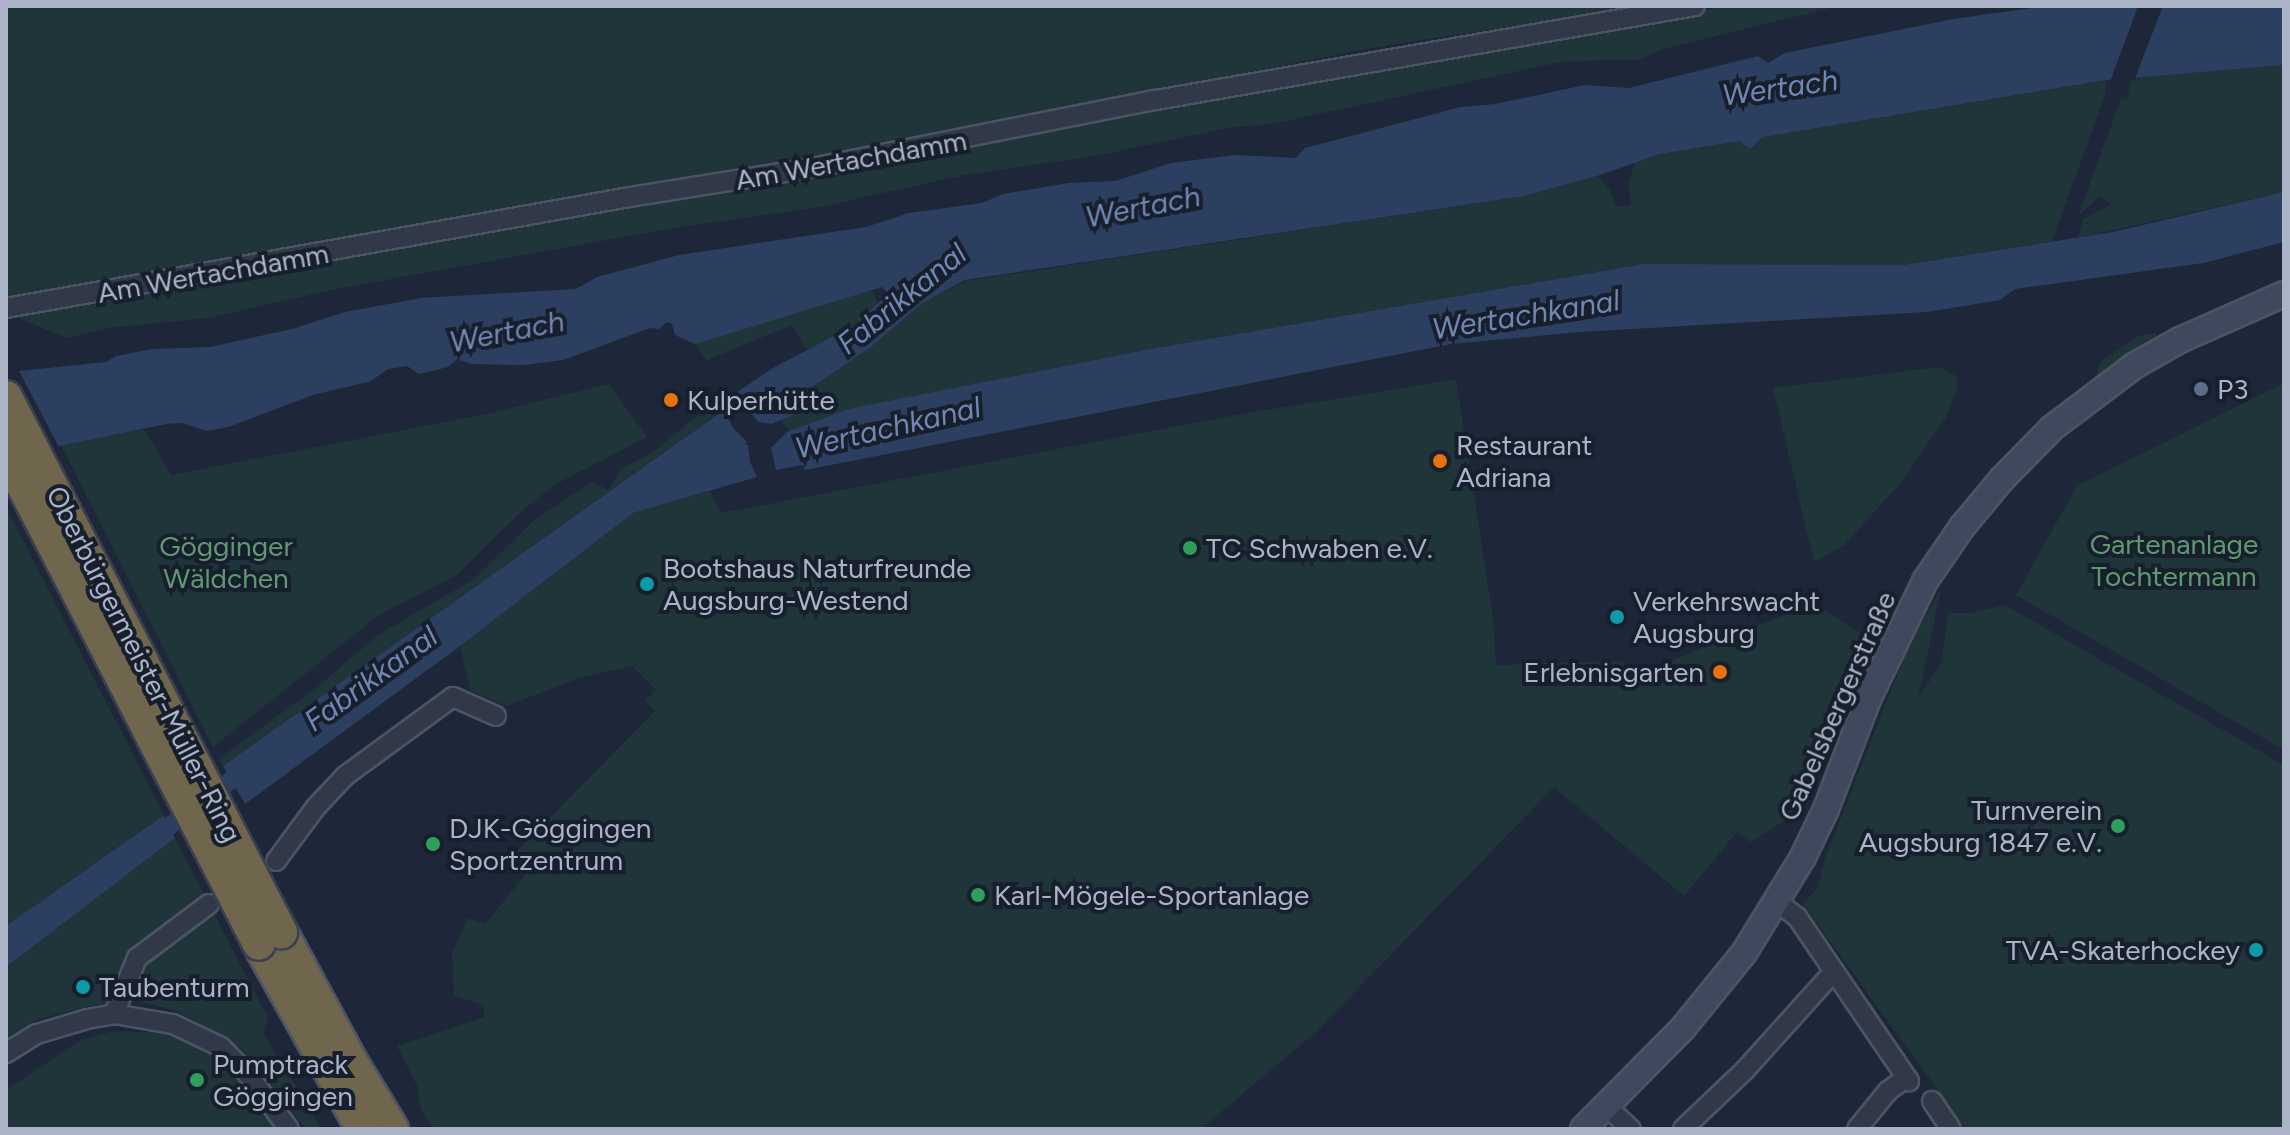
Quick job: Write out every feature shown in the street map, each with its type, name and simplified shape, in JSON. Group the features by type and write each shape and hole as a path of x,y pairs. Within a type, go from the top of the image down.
{"highway":[{"name":"Oberbürgermeister-Müller-Ring","path":"6,397 270,938"},
{"name":"Oberbürgermeister-Müller-Ring","path":"6,453 270,938"},
{"path":"270,938 363,1129"},
{"path":"270,938 392,1129"}],"street":[{"name":"Am Wertachdamm","path":"6,308 624,198 806,169 1156,100 1695,6"},
{"name":"Gabelsbergerstraße","path":"1583,1129 1683,1028 1735,965 1777,902 1826,809 1869,697 1925,581 1962,527 2014,465 2078,406 2134,366 2221,320 2284,294"},
{"path":"276,861 316,807 345,776 453,697 496,716"},
{"path":"1777,902 1797,917 1907,1080 1888,1091 1857,1129"},
{"path":"114,1014 137,958 209,904"},
{"path":"1683,1129 1745,1070 1834,971"},
{"path":"6,1053 37,1034 114,1014 173,1024 221,1047 246,1072 289,1129"},
{"path":"1932,1101 1951,1129"},
{"path":"1606,1106 1631,1129"}],"green space":[{"path":"6,6 1640,6 1366,49 813,159 6,300"},
{"path":"1726,6 1839,6 1664,49 1638,60 1566,61 1272,124 1232,127 1101,155 965,175 820,207 668,229 336,289 208,318 109,328 66,338 12,315 1156,106 1622,27"},
{"path":"2284,65 2284,192 2078,238 2083,219 2111,205 2100,196 2078,216 2121,99 2127,100 2131,77"},
{"path":"2106,80 2105,95 2052,241 1903,265 1644,264 1145,350 848,409 791,432 783,424 782,420 792,416 812,387 871,347 921,304 966,281 1524,196 1597,176 1610,190 1616,207 1631,204 1628,185 1635,163 1660,154 1739,141 1750,148 1763,137"},
{"path":"871,289 879,306 855,325 808,352 792,325 707,360 695,344"},
{"path":"2155,333 2157,337 2096,377 2100,362 2138,336"},
{"path":"1939,367 1957,376 1958,387 1946,417 1899,485 1844,545 1814,562 1773,388"},
{"name":"Karl-Mögele-Sportanlage","path":"1456,379 1493,618 1496,665 1623,661 1629,678 1814,603 1863,635 1792,816 1751,842 1737,832 1684,896 1554,787 1316,1032 1201,1129 435,1129 427,1119 420,1107 417,1086 397,1046 484,1017 483,1005 454,996 452,955 467,918 485,924 526,874 510,858 655,711 645,701 656,690 632,666 579,678 506,706 470,690 460,646 633,513 710,491 721,513 1236,415"},
{"name":"Gartenanlage Tochtermann","path":"2284,383 2284,750 2016,595 2077,486"},
{"name":"Gögginger Wäldchen","path":"609,384 647,437 556,484 523,510 457,575 379,615 213,747 61,445 144,429 171,475 482,415"},
{"path":"697,416 715,416 223,766 219,759 317,687 378,635 474,579 533,521 592,482 609,490 620,470 654,451"},
{"path":"6,507 164,815 6,926"},
{"name":"Turnverein Augsburg 1847 e.V.","path":"1941,589 1918,699 1941,663 1948,613 1971,613 2005,605 2284,765 2284,1129 1966,1129 1803,904 1817,888 1827,853 1909,645"},
{"path":"175,838 268,1018 263,1034 321,1129 306,1129 242,1049 178,1011 137,1001 95,1005 38,1019 6,1039 6,967"},
{"path":"113,1031 173,1033 208,1050 237,1076 278,1129 6,1129 6,1090 79,1041"}],"water":[{"name":"Wertach","path":"2046,6 2284,6 2284,65 2106,80 1763,137 1750,149 1739,141 1660,154 1597,176 1524,196 965,280 921,304 871,347 812,387 792,416 771,424 758,422 736,393 773,368 855,325 888,294 882,287 695,344 675,335 672,324 667,322 659,329 650,328 563,360 523,365 471,364 457,359 448,367 419,374 407,366 388,369 371,381 313,395 228,427 207,431 182,423 166,424 6,457 6,374 19,371 106,362 116,356 152,349 210,347 292,329 345,312 421,298 576,289 597,277 679,255 866,227 909,213 982,203 1003,194 1069,183 1115,181 1171,163 1234,155 1296,158 1305,148 1461,107 1495,104 1585,85 1629,88 1758,56 1768,63 1785,53 1953,19"},
{"name":"Wertachkanal","path":"2284,192 2284,242 2203,263 2015,289 2000,300 1927,312 1579,332 1451,344 805,470 803,465 776,470 771,448 787,432 848,409 1145,350 1644,264 1903,265 2113,232"},
{"path":"724,410 733,428 747,442 745,445 748,445 750,462 757,477 633,513 460,646 245,804 223,766"},
{"path":"164,815 175,838 6,967 6,926"}],"pier":[{"path":"2138,6 2163,6 2134,81 2109,84"},
{"path":"17,367 60,449 6,461 6,370"}],"waterway":[{"name":"Fabrikkanal","path":"151,840 249,767"}],"place":[{"name":"P3","path":"2201,389"},
{"name":"Kulperhütte","path":"671,400"},
{"name":"Restaurant Adriana","path":"1440,461"},
{"name":"TC Schwaben e.V.","path":"1190,548"},
{"name":"Bootshaus Naturfreunde Augsburg-Westend","path":"647,584"},
{"name":"Verkehrswacht Augsburg","path":"1617,617"},
{"name":"Erlebnisgarten","path":"1720,672"},
{"name":"Turnverein Augsburg 1847 e.V.","path":"2118,826"},
{"name":"DJK-Göggingen Sportzentrum","path":"433,844"},
{"name":"Karl-Mögele-Sportanlage","path":"978,895"},
{"name":"TVA-Skaterhockey","path":"2256,950"},
{"name":"Taubenturm","path":"83,987"},
{"name":"Pumptrack Göggingen","path":"197,1080"}]}
